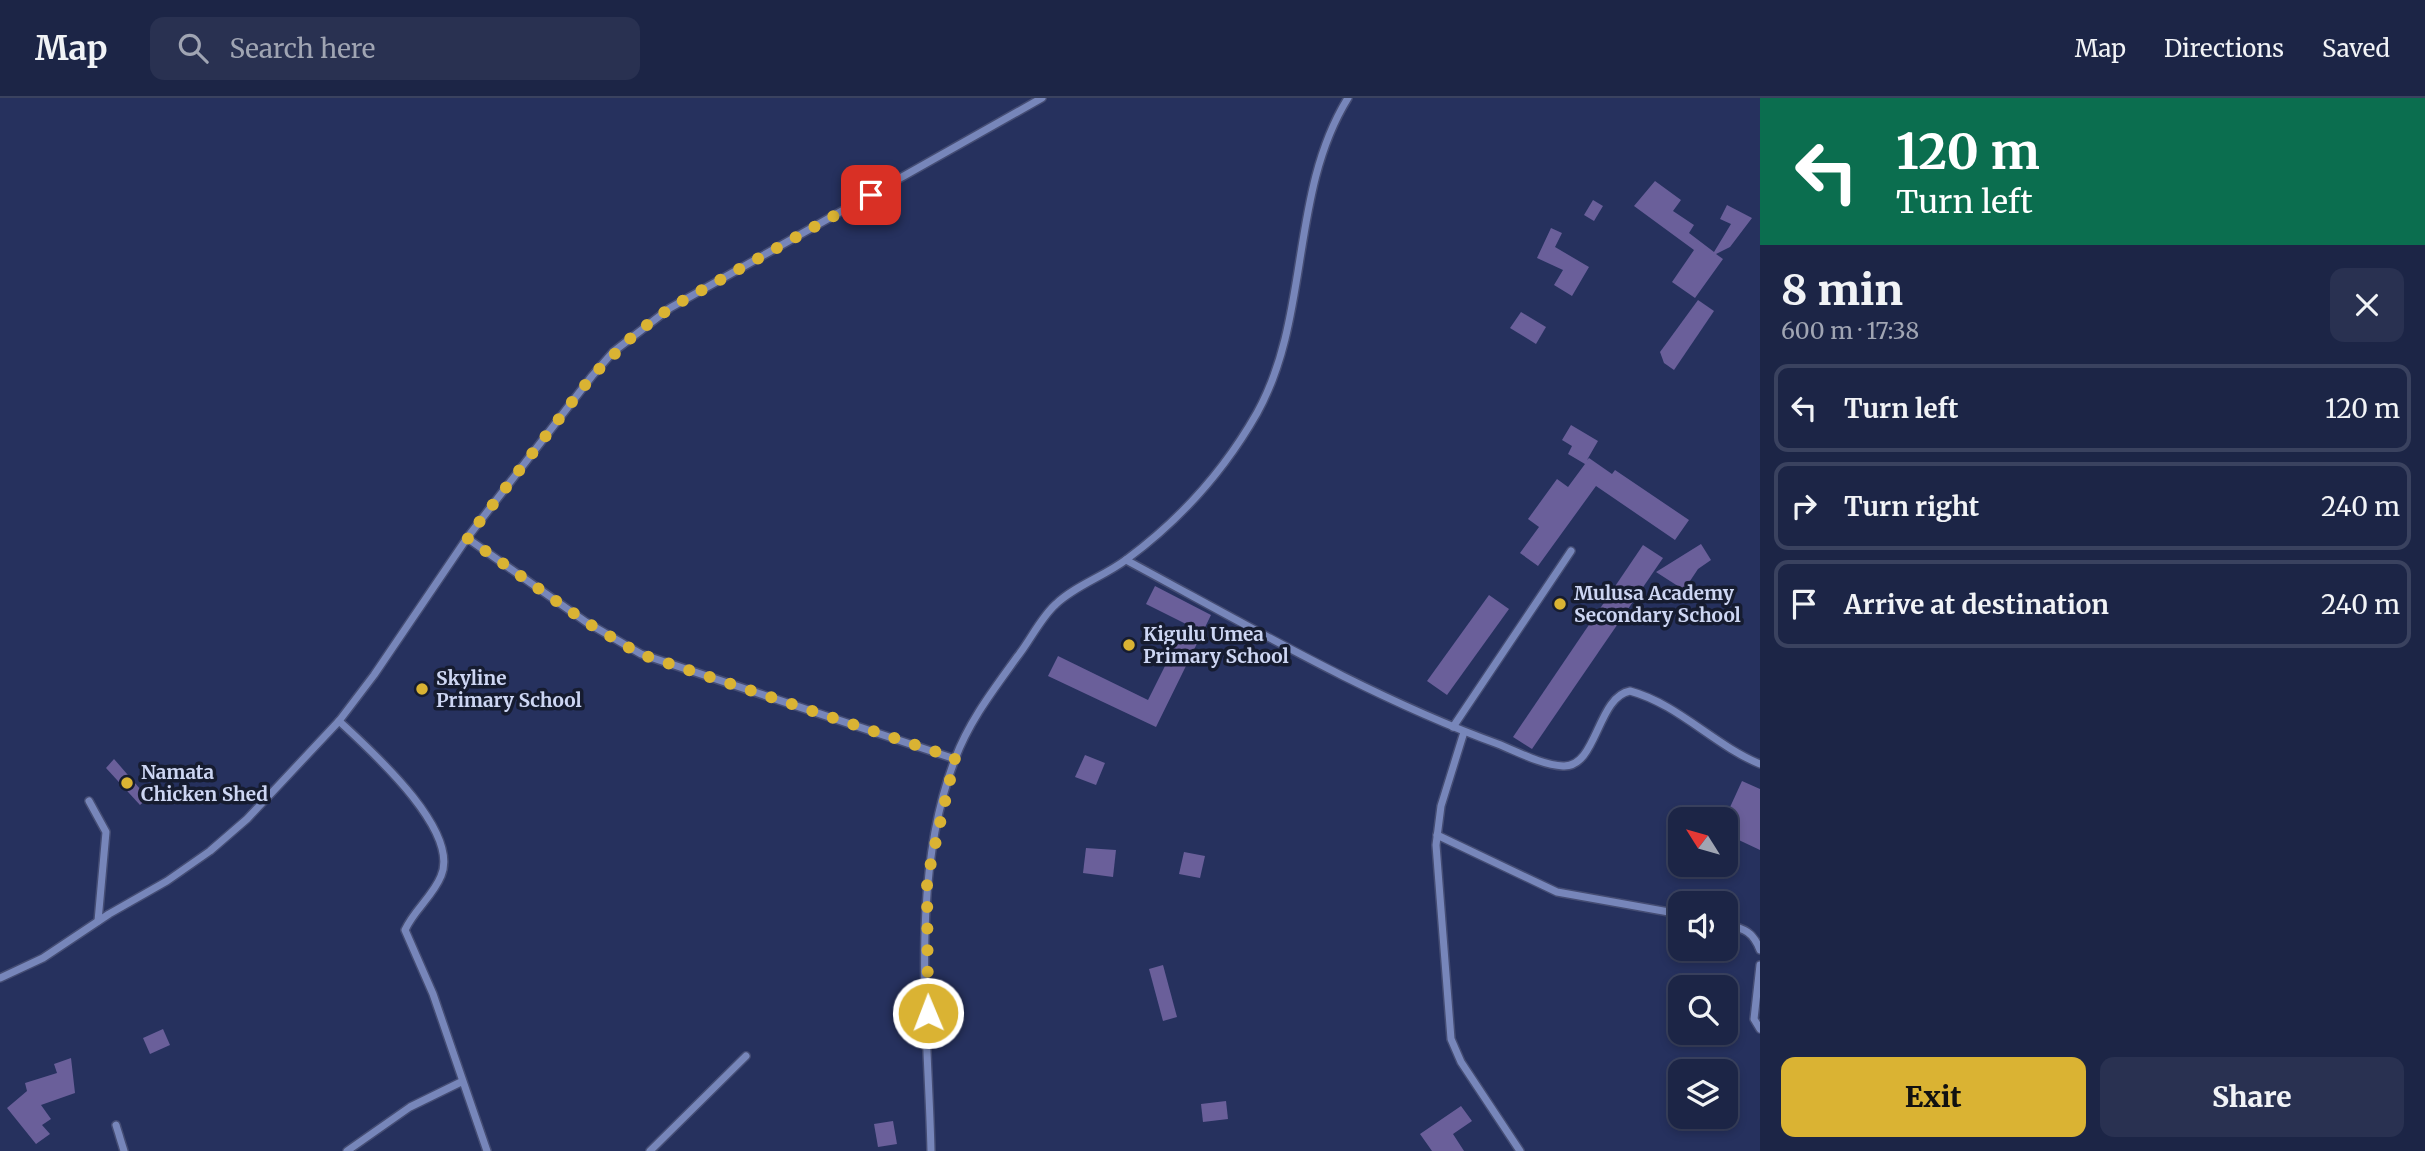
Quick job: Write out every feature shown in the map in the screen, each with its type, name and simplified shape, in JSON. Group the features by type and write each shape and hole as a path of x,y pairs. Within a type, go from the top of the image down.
{"street":[{"path":"0,978 43,958 98,921 167,881 210,851 247,819 339,721 374,675 467,538 592,376 636,333 670,308 1042,98"},
{"path":"931,1151 927,880 955,758 978,710 1056,604 1126,560 1183,513 1226,464 1259,409 1281,353 1306,216 1322,156 1333,123 1349,98"},
{"path":"467,538 586,622 640,654 955,758"},
{"path":"1453,727 1571,551"},
{"path":"1126,560 1266,635 1453,727 1544,761 1564,766 1572,765 1585,754 1614,698 1630,691 1683,718 1737,754 1760,764"},
{"path":"339,721 418,804 441,848 444,864 441,877 405,930 433,994 461,1082 487,1151"},
{"path":"1464,732 1441,806 1437,835 1451,1038 1461,1062 1520,1151"},
{"path":"89,801 106,832 98,921"},
{"path":"1437,835 1557,892 1668,912"},
{"path":"1738,927 1753,935 1760,950"},
{"path":"1760,965 1754,1019 1760,1029"},
{"path":"650,1151 746,1056"},
{"path":"347,1151 410,1107 461,1082"},
{"path":"116,1125 124,1151"}],"building":[{"path":"1655,181 1681,200 1673,211 1694,225 1689,233 1714,252 1731,224 1720,219 1727,205 1752,218 1730,247 1716,254 1723,259 1695,298 1672,282 1694,250 1634,206"},
{"path":"1593,200 1603,206 1594,221 1584,215"},
{"path":"1551,228 1562,233 1555,247 1589,267 1572,296 1554,285 1563,270 1537,258"},
{"path":"1698,300 1714,311 1674,370 1664,363 1660,352"},
{"path":"1521,312 1546,327 1536,344 1510,328"},
{"path":"1571,425 1598,441 1587,460 1589,458 1612,474 1615,470 1689,520 1675,540 1596,486 1538,566 1520,553 1539,527 1528,519 1557,479 1568,487 1585,464 1568,454 1572,446 1562,440"},
{"path":"1701,544 1711,560 1698,569 1684,590 1656,572"},
{"path":"1643,545 1663,558 1532,749 1513,737"},
{"path":"1155,586 1211,615 1156,727 1048,676 1058,656 1148,700 1186,624 1146,604"},
{"path":"1489,595 1509,609 1447,695 1427,681"},
{"path":"1085,755 1105,763 1096,785 1075,777"},
{"name":"Namata Chicken Shed","path":"114,759 148,798 140,805 106,768"},
{"path":"1742,781 1760,789 1760,850 1738,840 1738,807 1730,807"},
{"path":"1086,848 1116,850 1113,877 1083,873"},
{"path":"1184,852 1205,856 1200,878 1179,874"},
{"path":"1163,965 1177,1017 1163,1021 1149,969"},
{"path":"163,1029 170,1045 150,1054 143,1038"},
{"path":"71,1058 75,1093 41,1105 51,1119 42,1125 50,1134 36,1144 7,1108 27,1091 25,1083 57,1073 54,1064"},
{"path":"1226,1101 1228,1119 1203,1122 1201,1104"},
{"path":"1461,1106 1472,1121 1453,1134 1464,1151 1432,1151 1420,1134"},
{"path":"893,1121 897,1144 878,1147 874,1124"}],"place":[{"name":"Mulusa Academy Secondary School","path":"1560,604"},
{"name":"Kigulu Umea Primary School","path":"1129,645"},
{"name":"Skyline Primary School","path":"422,689"},
{"name":"Namata Chicken Shed","path":"127,783"}],"route":[{"path":"871,195 670,308 613,352 467,538 586,622 640,654 955,758 945,792 927,880 928,1013"}]}
